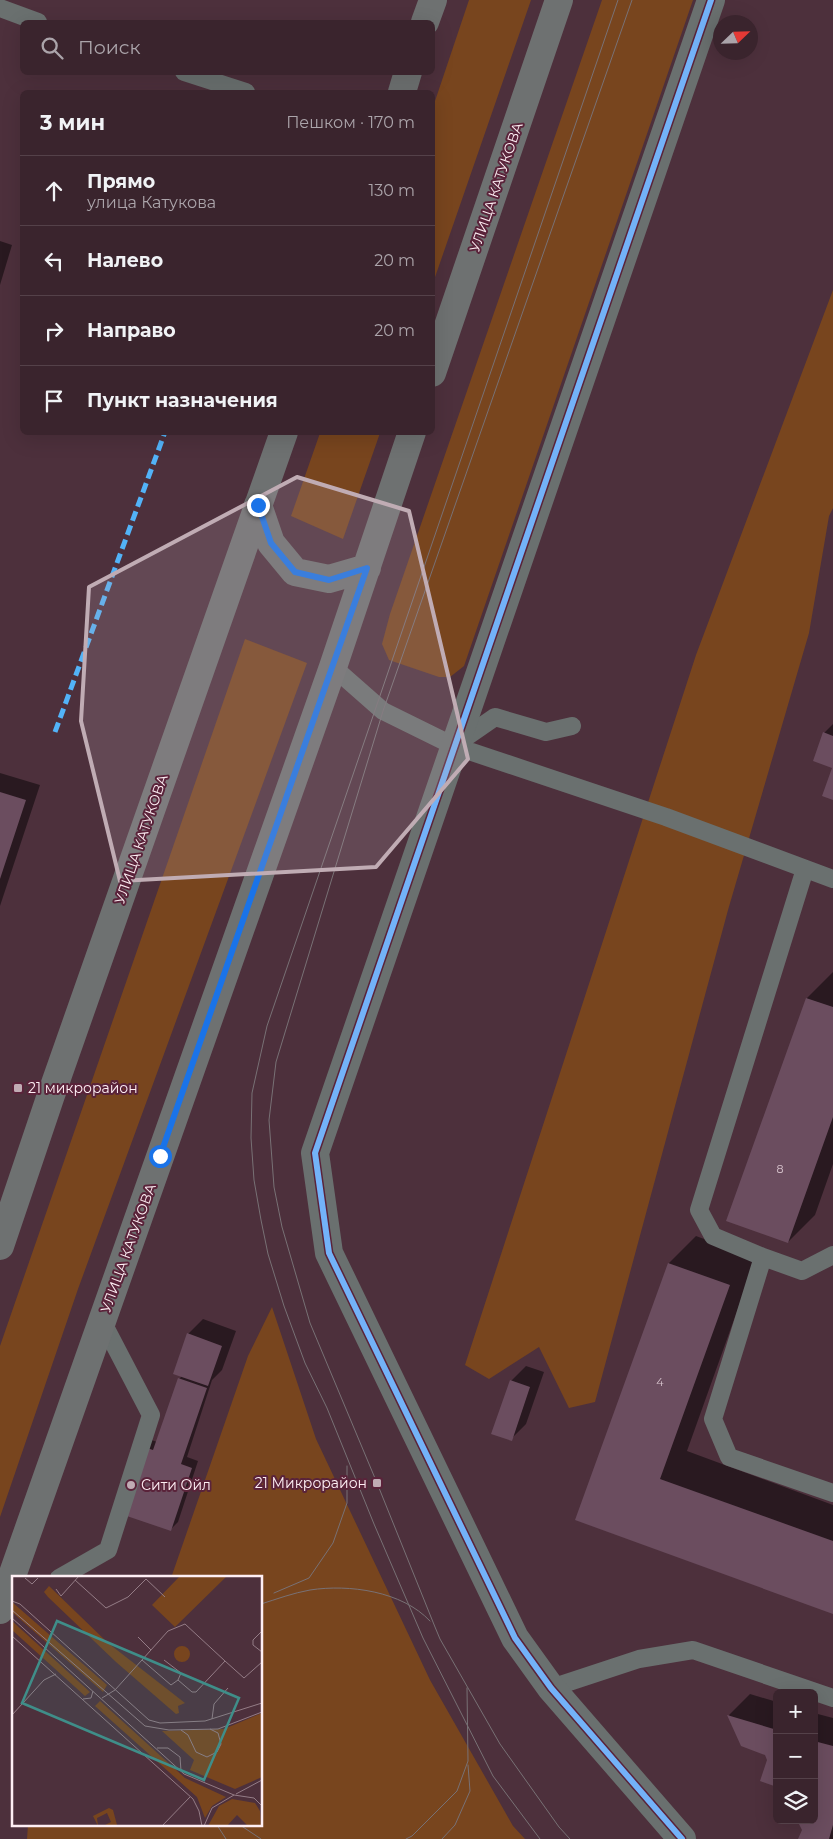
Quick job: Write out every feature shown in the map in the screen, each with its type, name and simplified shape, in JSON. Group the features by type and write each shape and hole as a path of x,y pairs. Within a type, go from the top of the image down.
{"main road":[{"path":"426,20 433,0"},
{"name":"УЛИЦА КАТУКОВА","path":"435,364 559,0"},
{"path":"403,90 407,75"},
{"name":"УЛИЦА КАТУКОВА","path":"0,1246 283,435"},
{"name":"УЛИЦА КАТУКОВА","path":"0,1610 333,667 411,435"},
{"path":"258,505 271,543 295,572 329,580 367,568"}],"street":[{"path":"682,1839 551,1688 515,1638 329,1253 315,1153 711,0"}],"lane":[{"path":"0,8 33,20"},
{"path":"193,75 240,90"},
{"path":"333,667 382,711 454,746 666,817 833,879"},
{"path":"454,746 495,717 546,732 572,726"},
{"path":"806,869 699,1210 713,1236 802,1271 833,1255"},
{"path":"763,1257 713,1418 729,1457 833,1493"},
{"path":"62,1576 108,1550 151,1415 102,1321"},
{"path":"0,1610 12,1604"},
{"path":"551,1688 639,1659 693,1650 833,1698"}],"highlighted area":[{"path":"297,477 409,511 468,759 376,867 120,881 81,721 89,587"}],"shaded area":[{"path":"469,0 531,0 435,277 435,101"},
{"path":"602,0 693,0 464,666 450,677 439,677 389,660 382,644 390,614"},
{"path":"833,290 833,508 829,516 809,633 728,910 595,1402 569,1408 539,1347 489,1379 465,1365 696,655"},
{"path":"319,435 379,435 343,539 291,516"},
{"path":"245,639 307,663 78,1289 0,1517 0,1346"},
{"path":"272,1307 316,1439 430,1680 513,1826 525,1839 27,1839 28,1826 262,1826 262,1576 172,1576 248,1356"}],"building":[{"path":"823,732 833,736 833,800 822,796 832,768 813,761"},
{"path":"0,792 26,800 0,879"},
{"path":"806,998 833,1007 833,1117 788,1243 726,1221"},
{"path":"668,1263 730,1285 660,1479 833,1541 833,1614 575,1520"},
{"path":"187,1333 222,1346 208,1386 173,1374"},
{"path":"178,1378 207,1388 181,1464 192,1468 171,1531 118,1513 141,1446 153,1450"},
{"path":"510,1380 530,1387 512,1441 491,1434"},
{"path":"727,1715 773,1729 773,1786 760,1781 767,1760 765,1755 741,1746"},
{"path":"818,1742 833,1746 833,1825 829,1839 798,1839 802,1830 799,1824 818,1824"}],"tram line":[{"path":"540,1839 493,1776 423,1638 327,1408 305,1363 284,1306 268,1254 261,1220 254,1180 251,1138 252,1093 267,1026 618,0"},
{"path":"570,1839 559,1827 500,1744 440,1639 310,1323 282,1227 274,1187 269,1120 276,1062 383,711 632,0"},
{"path":"274,1593 309,1578 333,1543 347,1503 347,1466"},
{"path":"262,1604 310,1590 325,1588 358,1589 390,1596 418,1611 430,1621"},
{"path":"406,1839 412,1836 457,1791 468,1761 467,1688"},
{"path":"442,1839 455,1825 470,1791 468,1765"},
{"path":"218,1826 226,1839"},
{"path":"242,1826 261,1839"}],"marked path":[{"path":"55,732 164,435"}],"cycle path":[{"path":"682,1839 551,1688 515,1638 329,1253 315,1153 711,0"}],"place":[{"name":"21 микрорайон","path":"18,1088"},
{"name":"21 Микрорайон","path":"377,1483"},
{"name":"Сити Ойл","path":"131,1485"}],"route":[{"path":"160,1156 367,568 329,580 295,572 271,543 258,505"}]}
